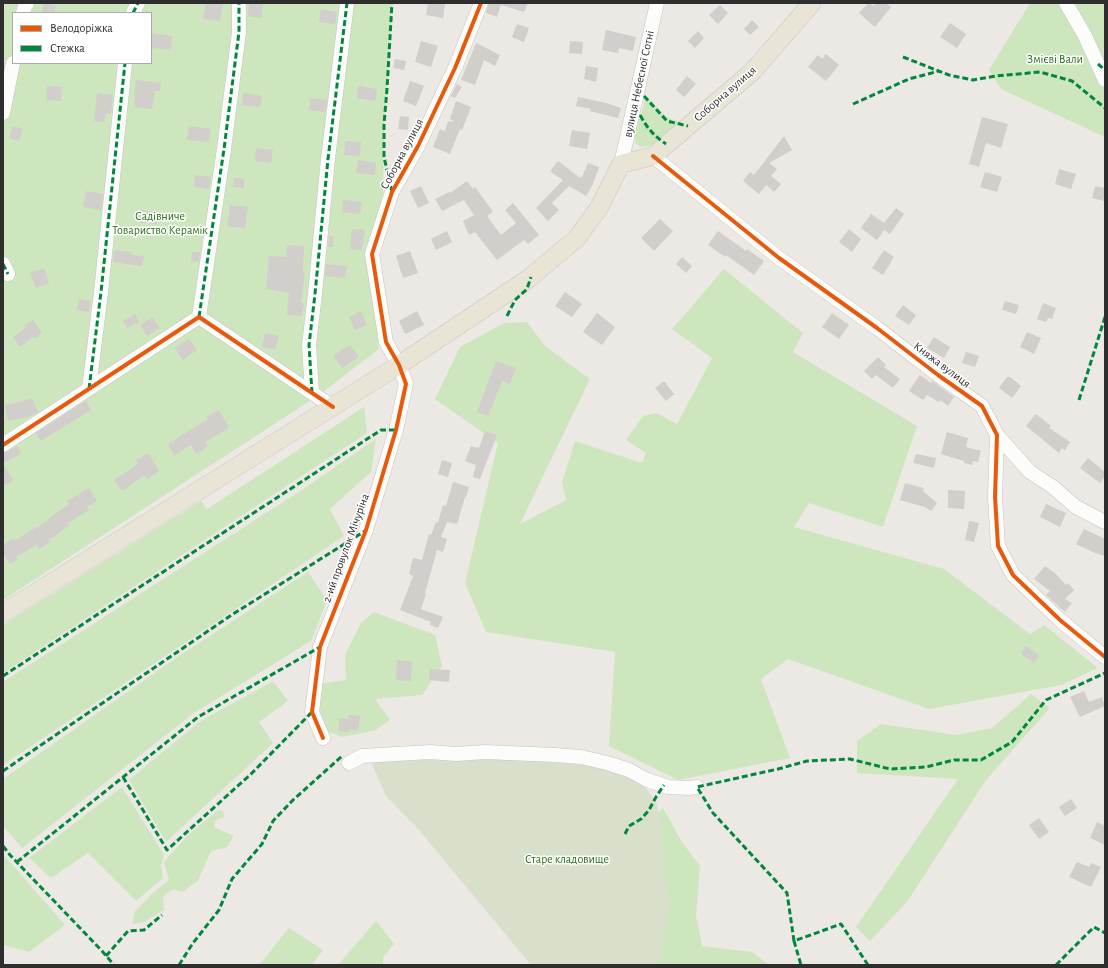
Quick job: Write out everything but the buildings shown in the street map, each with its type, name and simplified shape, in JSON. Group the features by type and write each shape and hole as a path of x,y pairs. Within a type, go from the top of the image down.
{"main road":[{"name":"Соборна вулиця","path":"622,164 653,156 752,72 812,3"},
{"path":"3,613 333,407 528,280 577,238 600,206 622,164"}],"street":[{"path":"23,12 25,6 28,3"},
{"path":"134,12 138,3"},
{"path":"3,445 199,317 226,134 239,32 239,3"},
{"path":"312,393 309,345 328,160 348,3"},
{"name":"Соборна вулиця","path":"399,365 386,342 372,254 392,192 418,146 452,75 481,3"},
{"name":"вулиця Небесної Сотні","path":"622,164 657,3"},
{"path":"1066,3 1085,36 1105,80"},
{"path":"3,113 13,64"},
{"path":"89,389 101,292 125,64"},
{"name":"Княжа вулиця","path":"653,156 779,258 982,406 997,435 995,497 998,546 1013,575 1060,620 1105,657"},
{"path":"199,317 333,407"},
{"name":"2-ий провулок Мічуріна","path":"323,738 312,712 320,647 366,530 396,430 406,384 399,365"},
{"path":"997,435 1030,472 1053,487 1076,507 1105,522"},
{"path":"350,763 362,756 430,752 456,754 485,752 555,755 581,757 608,762 629,770 647,780 668,786 689,788 698,787"}],"green space":[{"name":"Садівниче Товариство Керамік","path":"3,3 392,3 384,124 383,198 367,251 379,349 319,395 3,600"},
{"name":"Змієві Вали","path":"1030,3 1105,3 1105,137 1001,89 989,70"},
{"path":"646,96 667,117 680,122 652,145 641,147 636,144 635,134"},
{"path":"724,269 803,333 793,352 917,426 883,527 809,503 794,527 944,569 1030,634 1044,625 1098,668 1061,685 929,709 788,659 761,679 790,758 678,780 609,746 615,652 486,632 465,583 498,443 435,399 460,347 504,323 527,322 545,346 590,379 520,524 566,500 562,482 575,441 642,463 646,453 626,440 643,416 656,413 677,424 712,358 672,329"},
{"path":"364,407 367,433 3,673 3,625 201,501 207,509"},
{"path":"376,439 371,472 330,509 344,536 3,765 3,682 297,493"},
{"path":"308,572 327,600 311,641 194,713 22,848 3,826 3,779 176,658"},
{"path":"374,612 435,635 442,666 422,695 375,699 390,720 376,730 343,737 328,732 317,702 320,684 346,680 345,655 361,623"},
{"path":"273,681 288,701 259,722 273,743 166,842 129,780 199,722"},
{"path":"1031,694 1050,708 986,780 907,902 870,941 856,927 958,779 857,773 857,741 881,724 957,735 992,728"},
{"name":"Старе кладовище","path":"477,756 608,767 644,785 657,804 669,902 659,965 531,965 418,829 386,796 370,759"},
{"path":"122,787 164,855 161,866 163,878 136,901 88,853 51,878 29,858"},
{"path":"663,808 682,842 700,866 696,915 702,946 752,952 769,965 572,965 615,852"},
{"path":"218,810 223,811 224,817 215,821 214,827 234,836 227,847 211,851 198,881 182,892 173,889 163,897 164,910 144,922 132,924 135,911 169,880 164,862 187,836"},
{"path":"3,854 65,925 29,952 3,945"},
{"path":"376,921 394,944 383,957 383,965 338,965"},
{"path":"289,928 323,950 312,965 259,965"}],"marked path":[{"path":"134,12 138,3"},
{"path":"199,317 224,149 239,32 239,3"},
{"path":"312,393 309,345 328,159 347,3"},
{"path":"392,3 384,124 384,157 392,192"},
{"path":"903,57 949,75 973,80 996,76 1040,72 1072,81 1105,108"},
{"path":"89,389 101,292 125,64"},
{"path":"1098,64 1105,70"},
{"path":"853,104 909,79 939,71"},
{"path":"644,96 667,121 688,126"},
{"path":"640,115 651,131 666,144"},
{"path":"3,264 8,274"},
{"path":"507,316 515,300 527,289 531,277"},
{"path":"1079,400 1105,317"},
{"path":"3,676 381,430 396,430"},
{"path":"3,771 230,616 365,531"},
{"path":"17,862 198,717 320,647"},
{"path":"868,965 841,924 794,941 787,893 713,813 697,787 807,761 850,759 890,769 926,767 954,760 981,760 1012,742 1046,700 1105,673"},
{"path":"123,777 167,850 251,774 312,712"},
{"path":"179,965 193,943 219,910 232,879 262,844 273,821 293,800 342,756"},
{"path":"625,834 629,826 641,819 649,810 664,785"},
{"path":"3,846 114,965"},
{"path":"106,956 128,931 144,930 162,915"},
{"path":"1056,965 1094,927 1105,933"},
{"path":"794,941 801,965"}],"cycle path":[{"path":"323,738 312,712 320,647 366,530 396,430 406,384 399,365 386,342 372,254 392,192 418,146 455,68 481,3"},
{"path":"653,156 779,258 982,406 997,435 995,497 998,546 1013,575 1060,620 1105,657"},
{"path":"3,445 199,317 333,407"}]}
